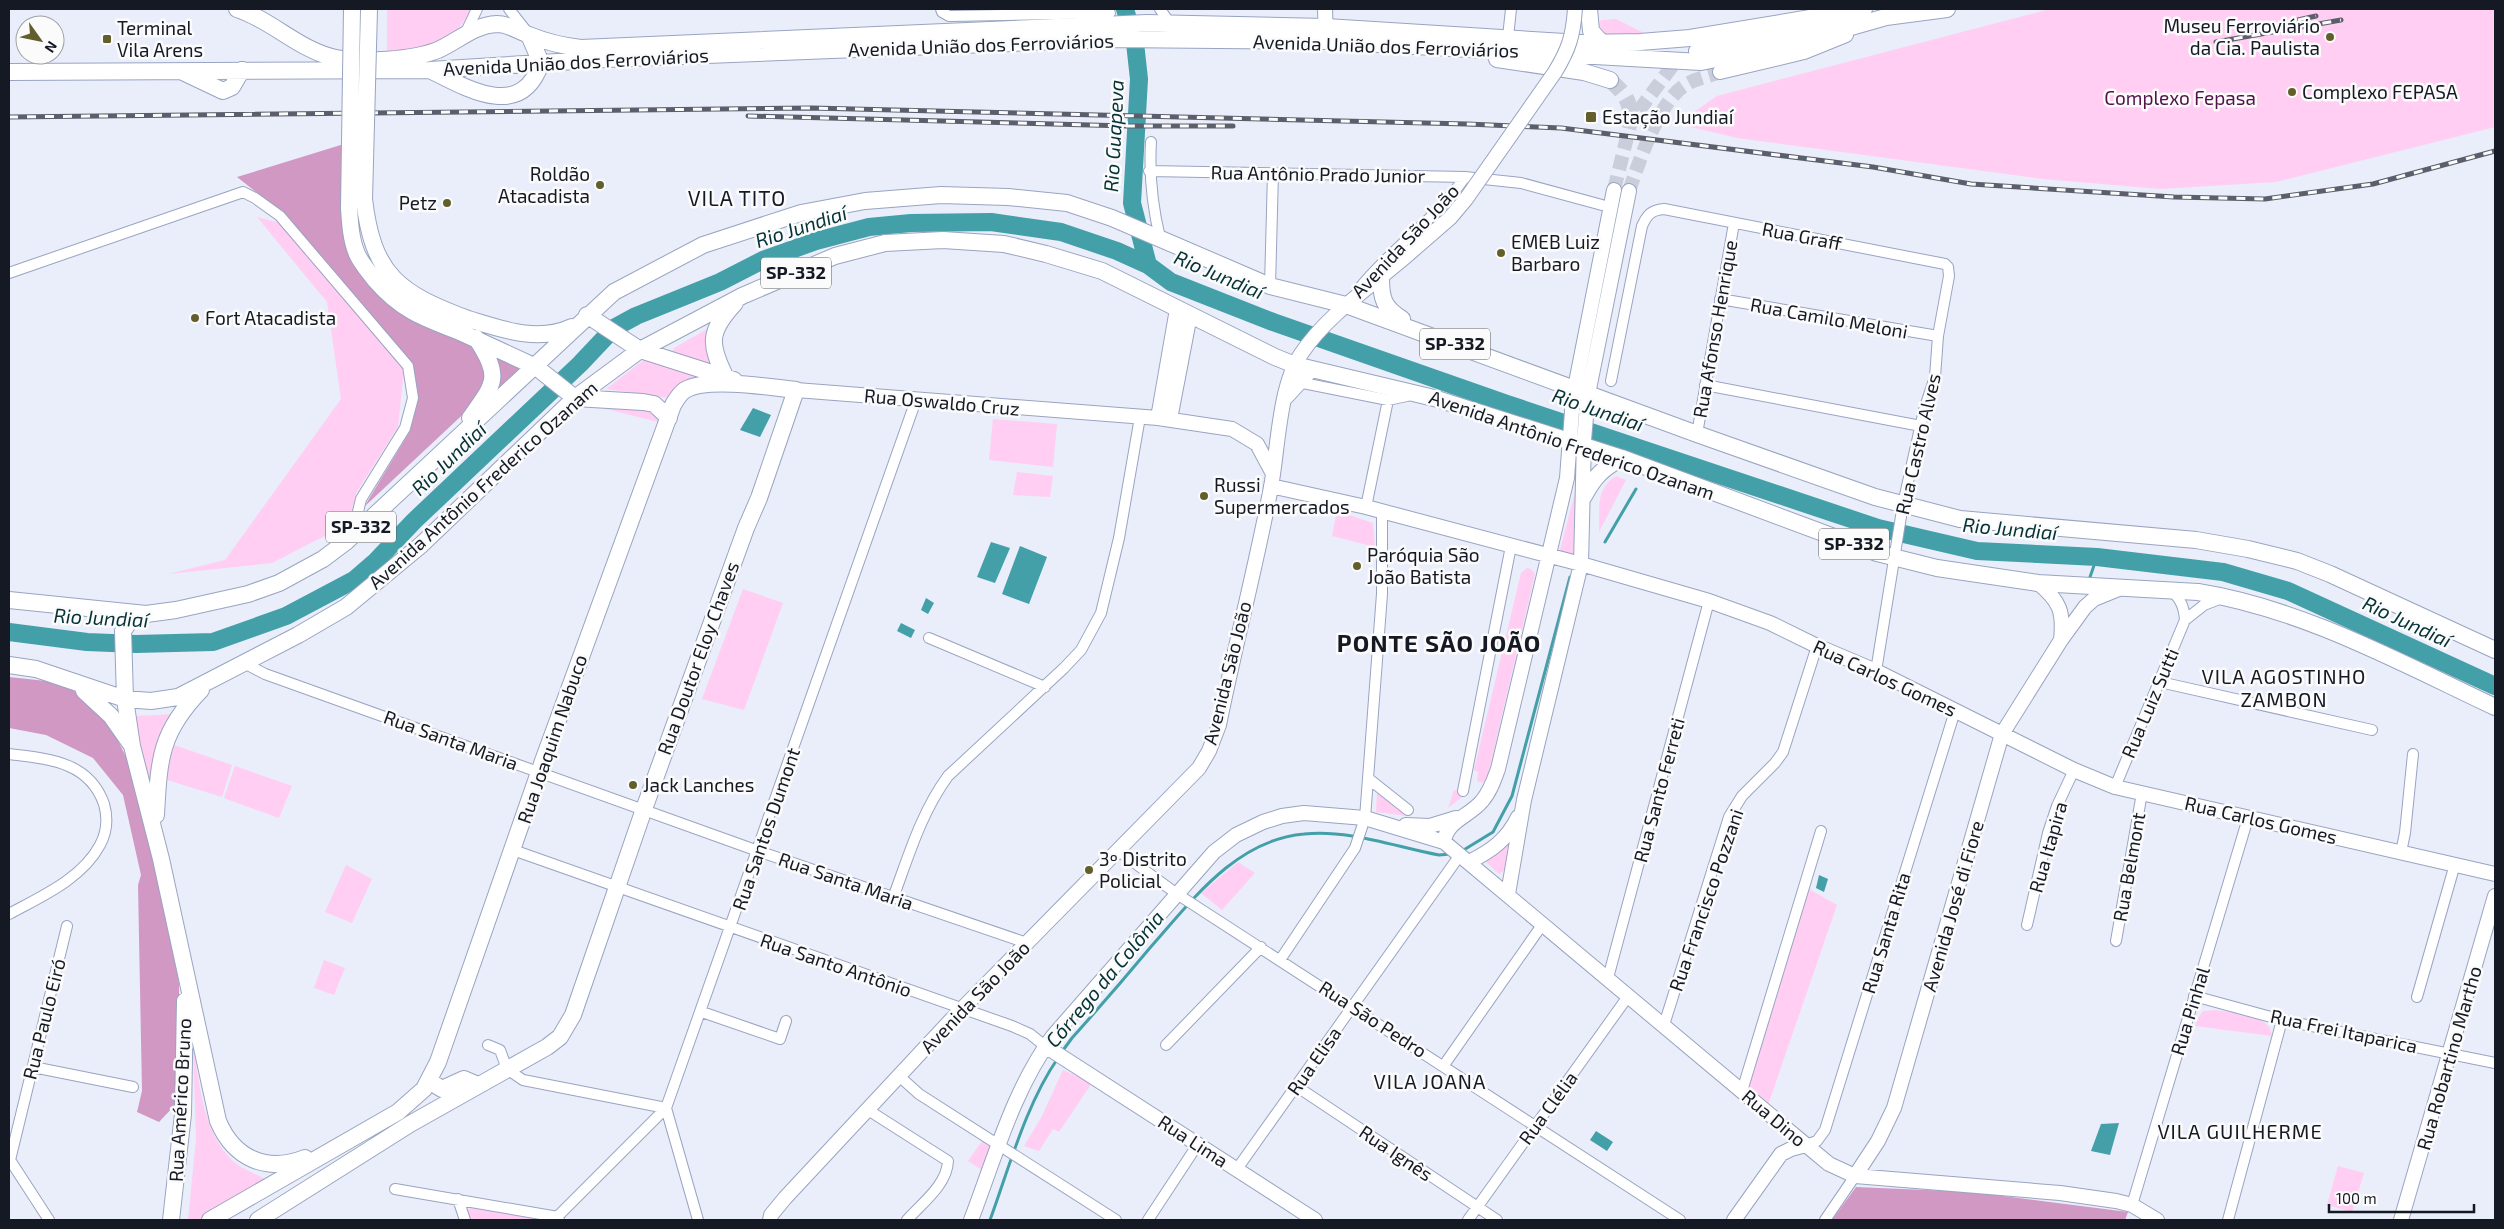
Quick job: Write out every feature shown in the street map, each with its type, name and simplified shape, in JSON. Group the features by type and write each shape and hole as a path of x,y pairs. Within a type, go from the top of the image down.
{"main road":[{"path":"352,9 349,208 352,235 357,255 370,275 398,304 416,315 464,325 530,334 551,335 587,321 640,350 726,378 751,384"},
{"path":"368,9 364,200 372,244 385,269 412,295 464,325 476,338 491,362 493,378 482,400 447,449"},
{"path":"1325,9 1326,34"},
{"name":"Avenida São João","path":"769,1219 899,1076 1117,850 1199,768 1209,751 1219,725 1272,480 1276,439 1286,396 1302,363 1333,317 1450,218 1466,199 1555,72 1568,50 1573,35 1575,9"},
{"path":"1589,9 1590,30 1602,43"},
{"path":"1696,51 1785,35 1843,20 1862,9"},
{"name":"Avenida União dos Ferroviários","path":"9,72 430,70 1147,23 1326,34 1508,37 1602,43 1690,38 1862,9"},
{"name":"Avenida União dos Ferroviários","path":"246,10 316,51 339,58 365,59 426,54 440,49 465,34 486,26 498,24 510,26 529,35 562,46 581,48 1113,25 1150,40 1326,34 1408,45 1701,62 1791,44 1886,17 1947,9"},
{"path":"1720,72 1804,52 1868,26 1902,16"},
{"path":"430,70 480,94 494,96 512,94 527,88 536,78 541,63 529,35"},
{"path":"1408,45 1584,72 1610,80"},
{"path":"1508,894 1524,800 1581,564 1584,496 1578,440 1581,396 1614,190"},
{"path":"1581,396 1628,192"},
{"name":"SP-332","path":"146,614 248,594 279,583 323,559 353,535 447,449 542,371 614,292 703,245 801,213 856,202 941,195 1008,197 1067,203 1112,218 1270,286 1346,305 1426,333 1581,396 1696,434 1875,497 1903,509 1960,519 2196,540 2248,549 2297,562 2330,574 2495,650"},
{"name":"Avenida Antônio Frederico Ozanam","path":"67,680 125,692 151,701 178,697 346,607 421,545 573,397 640,350 742,296 835,256 885,244 943,240 1004,244 1046,254 1102,271 1275,357 1434,398 1578,440 1859,546 1895,552 1937,568 2038,583 2172,590 2226,596 2272,608 2315,624 2495,707"},
{"path":"1381,278 1381,292 1384,304 1389,311 1426,333"},
{"path":"726,378 713,348 716,325 742,296"},
{"path":"1164,418 1183,312"},
{"path":"476,338 542,371 573,397 654,404 668,418"},
{"path":"1286,396 1298,382 1302,363"},
{"name":"Rua Oswaldo Cruz","path":"668,418 679,395 690,388 751,384 796,390 916,400 1164,418 1232,428 1257,444 1272,480"},
{"name":"Rua Doutor Eloy Chaves","path":"410,1124 547,1047 560,1037 567,1027 587,977 616,886 746,528 759,498 796,390"},
{"name":"Rua Joaquim Nabuco","path":"427,1085 438,1062 539,771 668,418"},
{"path":"1456,852 1447,830 1482,801 1498,769 1548,556 1578,440"},
{"path":"1584,496 1595,477 1605,467 1622,458"},
{"name":"Rua Carlos Gomes","path":"1272,480 1581,564 1709,601 1770,623 1817,646 1876,671 2074,770 2114,786 2495,874"},
{"path":"2038,583 2080,615"},
{"name":"Avenida José di Fiore","path":"1855,1176 1878,1141 1894,1108 2002,734 2061,640 2080,615 2094,599 2121,588"},
{"path":"2053,596 2062,613 2061,640"},
{"path":"9,600 146,614"},
{"path":"146,614 133,616 123,631 125,692 132,746 155,832 185,979 205,1057 218,1121 228,1142 248,1158 266,1164 290,1164 322,1154"},
{"path":"9,664 36,669 67,680 89,694 106,711 132,746"},
{"path":"155,832 158,769 168,732 186,705 210,680"},
{"path":"1386,824 1456,852 1485,854 1505,838 1517,819 1524,800"},
{"path":"971,1220 1004,1148 1021,1093 1048,1048 1181,897 1214,852 1236,835 1263,822 1304,813 1364,824 1430,826 1443,823 1472,810"},
{"name":"Rua Dino","path":"1456,852 1508,894 1542,926 1629,995 1830,1164 1855,1176 2060,1193 2116,1201 2132,1205 2157,1220"},
{"name":"Rua Robartino Martho","path":"2401,1220 2495,896"},
{"name":"Rua Américo Bruno","path":"171,1220 183,1114 185,979"},
{"name":"Rua Lima","path":"1048,1048 1315,1220"},
{"path":"427,1085 442,1089 464,1079 478,1085"},
{"path":"210,1220 398,1112 427,1085"},
{"path":"258,1220 410,1124 430,1103 432,1098 427,1085"},
{"path":"1734,1220 1781,1154 1791,1148 1806,1145"}],"street":[{"path":"465,34 477,9"},
{"path":"509,9 529,35"},
{"path":"1160,9 1170,25"},
{"path":"1508,37 1511,9"},
{"path":"945,12 1036,11 1113,25"},
{"path":"1150,142 1149,171 1152,235"},
{"name":"Rua Antônio Prado Junior","path":"1149,171 1465,177 1521,183 1602,206"},
{"path":"1270,286 1273,173"},
{"name":"Avenida São João","path":"1346,305 1386,258 1451,197 1465,177"},
{"path":"9,273 243,192 280,216 408,366 413,398 405,428 361,499 353,535"},
{"name":"Rua Graff","path":"1611,381 1642,226 1647,215 1655,210 1664,209 1945,264 1948,267 1949,276"},
{"name":"Rua Afonso Henrique","path":"1696,434 1734,223"},
{"name":"Rua Castro Alves","path":"1876,671 1903,509 1921,426 1935,378 1938,336 1949,276"},
{"name":"Rua Camilo Meloni","path":"1720,299 1938,336"},
{"path":"1298,382 1388,400 1406,396 1434,398"},
{"path":"1705,385 1921,426"},
{"name":"Rua Santos Dumont","path":"557,1219 666,1108 702,1012 916,400"},
{"path":"1366,507 1388,400"},
{"path":"893,898 924,814 934,795 948,776 1081,650 1101,613 1119,538 1140,417"},
{"path":"1280,960 1355,848 1364,824 1382,594 1382,511"},
{"path":"1463,791 1511,546"},
{"path":"2172,590 2180,600 2185,620 2204,605 2226,596"},
{"name":"Rua Santo Ferreti","path":"1608,978 1709,601"},
{"name":"Rua Luiz Sutti","path":"2114,786 2185,620"},
{"path":"929,638 1044,687"},
{"name":"Rua Francisco Pozzani","path":"1664,1025 1730,817 1742,796 1775,763 1783,752 1817,646"},
{"name":"Rua Santa Maria","path":"244,663 265,674 758,851 1027,943"},
{"path":"2160,682 2372,730"},
{"name":"Rua Santa Rita","path":"1806,1145 1817,1140 1825,1130 1955,711"},
{"path":"9,754 52,760 81,772 98,788 106,812 107,826 100,846 83,866 49,892 9,914"},
{"path":"2401,852 2413,754"},
{"name":"Rua Itapira","path":"2027,925 2048,833 2057,806 2074,770"},
{"path":"1368,779 1408,810"},
{"name":"Rua Belmont","path":"2116,941 2142,793"},
{"name":"Rua Pinhal","path":"2132,1205 2248,818"},
{"path":"1742,1090 1821,831"},
{"name":"Rua Santo Antônio","path":"513,850 962,1010"},
{"name":"Rua São Pedro","path":"1117,850 1181,897 1444,1065 1680,1220"},
{"name":"Rua Elisa","path":"1237,1169 1352,1006 1456,852"},
{"path":"2417,998 2455,864"},
{"name":"Rua Paulo Eiró","path":"49,1220 10,1160 67,926"},
{"path":"1444,1065 1542,926"},
{"path":"1166,1045 1261,947"},
{"name":"Rua Clélia","path":"1468,1220 1629,995"},
{"name":"Rua Frei Itaparica","path":"2194,996 2282,1020 2495,1063"},
{"path":"962,1010 1030,1034 1048,1048"},
{"path":"702,1012 780,1039 786,1021"},
{"path":"2228,1220 2282,1020"},
{"path":"488,1045 500,1050 507,1069 524,1080 666,1108 698,1220"},
{"path":"33,1068 133,1087"},
{"path":"899,1076 919,1094 1116,1220"},
{"name":"Rua Ignês","path":"1296,1086 1497,1220"},
{"path":"868,1110 948,1161 947,1171 942,1181 907,1220"},
{"path":"1148,1220 1198,1144"},
{"path":"1825,1220 1855,1176"},
{"path":"395,1189 557,1219"},
{"path":"458,1200 465,1220"}],"green space":[{"path":"387,9 471,9 456,30 436,43 413,49 387,51"},
{"name":"Complexo Fepasa","path":"2050,9 2495,9 2495,127 2276,182 2160,189 2043,179 1737,138 1687,126 1687,117 1717,96"},
{"path":"1616,19 1644,33 1639,36 1605,36 1598,26 1601,20"},
{"path":"257,217 281,223 404,370 398,427 356,493 350,523 272,563 168,574 225,560 341,399 327,302"},
{"path":"709,328 711,365 672,352 674,348"},
{"path":"645,359 710,377 683,382 668,398 606,389"},
{"path":"594,406 648,408 658,417 658,422"},
{"path":"993,419 1057,424 1053,467 989,460"},
{"path":"1017,472 1053,476 1050,497 1013,495"},
{"path":"1616,476 1626,480 1599,532 1599,508 1602,494 1609,481"},
{"path":"1579,477 1573,557 1559,554"},
{"path":"1337,511 1373,523 1375,547 1332,536"},
{"path":"1527,568 1531,569 1535,574 1487,779 1482,783 1477,781 1478,772 1474,770 1521,573"},
{"path":"743,589 783,603 744,710 702,699"},
{"path":"174,714 151,795 135,716"},
{"path":"174,745 232,765 222,797 164,779"},
{"path":"235,766 292,786 279,818 224,798"},
{"path":"1454,790 1467,793 1448,808"},
{"path":"1377,793 1407,816 1376,812"},
{"path":"1508,844 1511,848 1505,870 1499,874 1486,862"},
{"path":"1238,862 1255,873 1222,910 1201,893"},
{"path":"346,865 372,879 352,923 325,912"},
{"path":"1809,889 1837,905 1768,1105 1747,1087"},
{"path":"324,960 345,968 334,995 314,988"},
{"path":"2215,1010 2258,1019 2270,1029 2272,1036 2195,1026 2203,1011"},
{"path":"193,1048 204,1107 222,1149 244,1169 268,1181 203,1220 188,1220 196,1139"},
{"path":"1063,1070 1092,1083 1059,1132 1053,1129 1039,1151 1024,1146 1041,1118"},
{"path":"982,1141 995,1150 982,1170 968,1161"},
{"path":"2338,1166 2364,1173 2352,1212 2327,1205"},
{"path":"474,1206 536,1220 469,1220 467,1210"}],"shaded area":[{"path":"344,144 350,253 474,342 488,364 485,385 473,405 364,507 410,431 417,400 412,365 285,215 237,177"},
{"path":"484,346 525,364 476,414 491,391"},
{"path":"9,677 65,683 106,718 131,766 161,891 179,983 179,1090 176,1104 159,1122 137,1112 142,1091 138,885 141,875 123,795 93,758 46,735 9,728"},
{"path":"1856,1187 1972,1192 2128,1212 2125,1220 1832,1220"}],"water":[{"path":"753,408 771,415 760,437 740,430"},
{"path":"991,542 1010,548 995,583 977,577"},
{"path":"1020,546 1047,557 1029,604 1002,594"},
{"path":"926,598 934,603 928,614 921,610"},
{"path":"901,623 915,630 911,638 897,631"},
{"path":"1819,875 1828,879 1824,892 1816,888"},
{"path":"2119,1123 2110,1155 2091,1151 2101,1124"},
{"path":"1596,1131 1613,1142 1607,1151 1590,1140"}],"waterway":[{"name":"Rio Guapeva","path":"1125,9 1135,43 1139,79 1132,203 1148,265"},
{"name":"Rio Jundiaí","path":"9,632 87,642 136,644 213,642 286,616 354,580 376,561 414,521 580,364 614,328 636,316 720,282 763,260 816,241 869,227 911,223 991,222 1061,232 1117,251 1148,265 1171,282 1273,322 1507,404 1878,528 1977,551 2097,557 2223,572 2288,591 2495,686"},
{"name":"Córrego da Colônia","path":"1605,542 1636,489"},
{"path":"2090,577 2097,557"},
{"name":"Córrego da Colônia","path":"1462,851 1493,832 1512,796 1570,577"},
{"name":"Córrego da Colônia","path":"1061,1053 1198,894 1216,876 1257,848 1279,839 1321,833 1355,836 1439,855 1451,854"},
{"name":"Córrego da Colônia","path":"990,1220 1027,1116 1058,1058"}],"tunnel":[{"path":"1614,190 1631,121 1673,65 1685,58"},
{"path":"1629,191 1651,133 1668,103 1687,84 1720,72"},
{"path":"1610,80 1626,98 1630,108 1631,121"}],"railway":[{"path":"2298,20 2316,16"},
{"path":"2216,42 2341,20"},
{"path":"9,117 812,108 1467,124 1561,128 1873,167 1971,184 2174,197 2265,199 2373,184 2495,151"},
{"path":"748,116 1127,126 1233,126"}],"place":[{"name":"Museu Ferroviário da Cia. Paulista","path":"2330,37"},
{"name":"Terminal Vila Arens","path":"107,39"},
{"name":"Complexo FEPASA","path":"2292,92"},
{"name":"Estação Jundiaí","path":"1591,117"},
{"name":"Roldão Atacadista","path":"600,185"},
{"name":"Petz","path":"447,203"},
{"name":"EMEB Luiz Barbaro","path":"1501,253"},
{"name":"Fort Atacadista","path":"195,318"},
{"name":"Russi Supermercados","path":"1204,496"},
{"name":"Paróquia São João Batista","path":"1357,566"},
{"name":"Jack Lanches","path":"633,785"},
{"name":"3º Distrito Policial","path":"1089,870"}],"district":[{"name":"VILA TITO","path":"737,199"},
{"name":"PONTE SÃO JOÃO","path":"1439,644"},
{"name":"VILA AGOSTINHO ZAMBON","path":"2284,688"},
{"name":"VILA JOANA","path":"1430,1082"},
{"name":"VILA GUILHERME","path":"2240,1132"}]}
